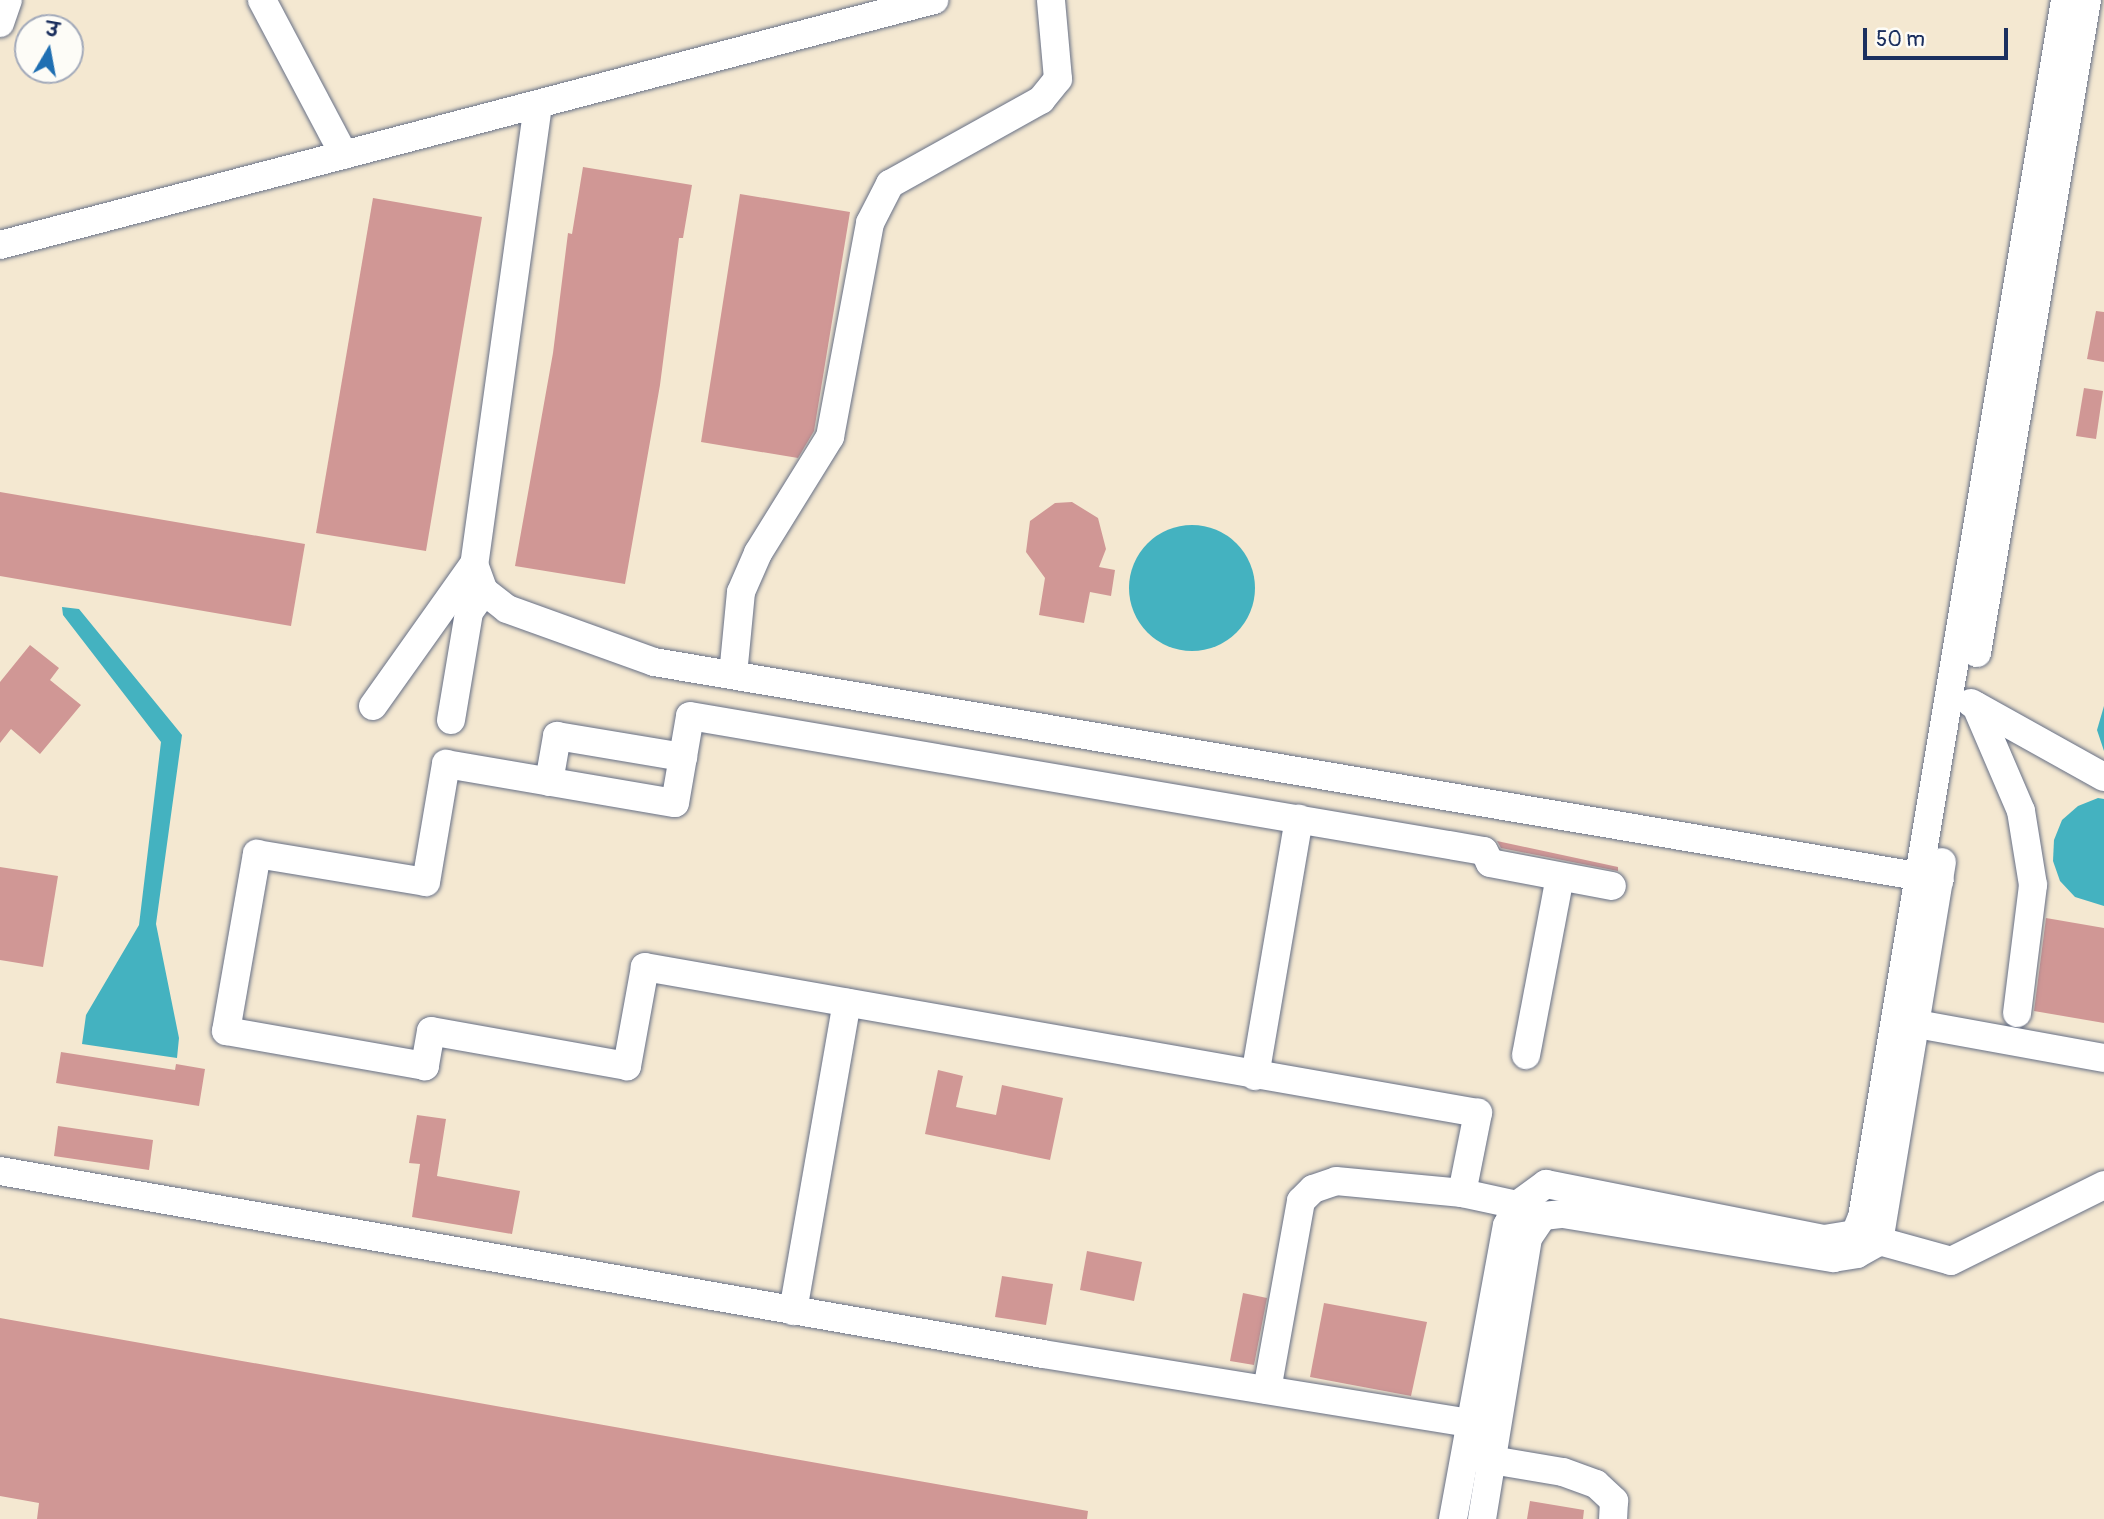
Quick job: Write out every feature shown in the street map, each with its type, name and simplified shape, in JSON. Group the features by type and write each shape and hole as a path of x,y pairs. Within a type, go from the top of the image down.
{"street":[{"path":"0,23 8,0"},
{"path":"262,0 344,155"},
{"path":"0,245 934,0"},
{"path":"733,674 741,592 758,553 830,436 870,223 890,184 1041,100 1058,79 1051,0"},
{"path":"1867,1238 1917,1024 1930,878 1972,704 2065,0"},
{"path":"1867,1238 1870,1186 1930,878 2030,275 2087,0"},
{"path":"373,706 474,564 538,105"},
{"path":"474,564 484,590 507,609 654,663 733,674 1930,878"},
{"path":"451,720 469,612 484,590"},
{"path":"1972,704 2104,777"},
{"path":"1972,704 2021,811 2032,885 2017,1013"},
{"path":"1462,1193 1478,1113 645,967 627,1066 431,1031 425,1066 226,1031 257,853 426,882 446,764 675,803 690,716 1484,851 1490,863 1612,887"},
{"path":"549,782 557,736 683,757"},
{"path":"1255,1076 1299,820"},
{"path":"1526,1055 1560,877"},
{"path":"793,1311 847,1003"},
{"path":"1917,1024 2104,1058"},
{"path":"0,1171 793,1311 1497,1427"},
{"path":"1266,1390 1301,1201 1313,1189 1336,1181 1462,1193 1529,1212"},
{"path":"1453,1519 1507,1226 1529,1212 1546,1184 1824,1238 1867,1238 1951,1261 2104,1185"},
{"path":"1482,1519 1528,1238 1529,1212"},
{"path":"1464,1455 1563,1472 1596,1483 1614,1501 1613,1519"}],"water":[{"path":"1192,525 1216,530 1236,544 1250,564 1255,588 1250,612 1236,632 1216,646 1192,651 1168,646 1148,632 1134,612 1129,588 1134,564 1148,544 1168,530"},
{"path":"62,607 79,609 182,735 156,924 179,1038 177,1058 82,1044 86,1015 139,925 161,742 63,615"},
{"path":"2104,706 2104,751 2097,730"},
{"path":"2098,798 2104,799 2104,906 2075,897 2060,881 2053,861 2054,840 2062,820 2078,806"}],"building":[{"path":"583,167 692,185 683,238 679,238 660,385 625,584 515,566 553,353 568,233 572,234"},
{"path":"740,194 850,212 814,431 798,458 701,442"},
{"path":"373,198 482,217 426,551 316,533"},
{"path":"2096,311 2104,312 2104,362 2087,359"},
{"path":"2084,388 2103,391 2096,439 2076,436"},
{"path":"0,492 305,544 291,626 0,576"},
{"path":"1072,502 1098,518 1106,549 1099,567 1115,570 1111,596 1090,592 1084,623 1039,615 1045,578 1026,552 1030,521 1055,503"},
{"path":"30,645 59,668 50,680 81,705 40,754 11,729 0,743 0,682"},
{"path":"1497,841 1618,867 1618,871 1501,848"},
{"path":"0,867 58,876 43,967 0,960"},
{"path":"2046,918 2104,928 2104,1023 2034,1011"},
{"path":"61,1052 175,1070 176,1064 205,1069 199,1106 56,1083"},
{"path":"938,1070 963,1076 956,1107 996,1115 1002,1085 1063,1098 1050,1160 925,1134"},
{"path":"417,1115 446,1119 437,1176 520,1191 512,1234 412,1217 420,1164 409,1163"},
{"path":"58,1126 153,1140 149,1170 54,1156"},
{"path":"1087,1251 1142,1262 1134,1301 1080,1290"},
{"path":"1002,1276 1053,1284 1046,1325 995,1317"},
{"path":"1243,1293 1267,1298 1254,1365 1230,1361"},
{"path":"1324,1303 1427,1322 1411,1396 1310,1377"},
{"path":"0,1318 1088,1511 1087,1519 37,1519 39,1503 0,1496"},
{"path":"1530,1501 1584,1510 1583,1519 1527,1519"}]}
